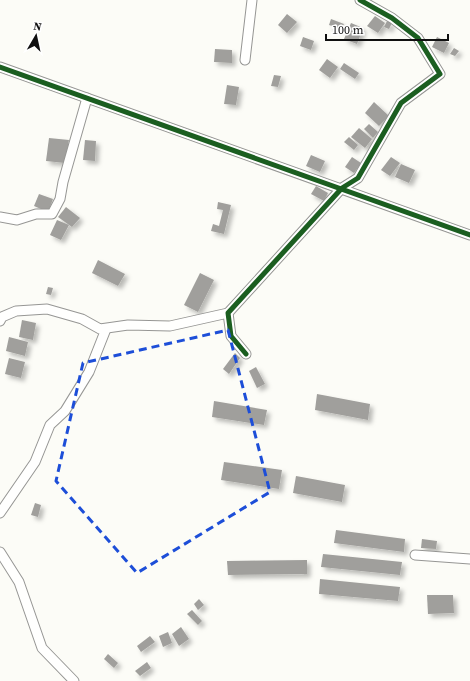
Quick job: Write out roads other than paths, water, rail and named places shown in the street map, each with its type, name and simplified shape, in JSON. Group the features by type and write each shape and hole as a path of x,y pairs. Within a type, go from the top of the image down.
{"street":[{"path":"245,60 252,0"},
{"path":"0,321 2,317 16,311 48,309 82,319 100,329 128,325 170,326 228,313 342,188 358,178 401,104 440,74 418,38 392,18 360,0"},
{"path":"0,67 470,235"},
{"path":"0,217 17,220 36,214 52,214 60,199 63,182 88,98"},
{"path":"228,313 231,336 246,354"},
{"path":"0,513 35,462 50,425 65,411 89,372 106,328"},
{"path":"0,552 19,582 42,648 74,681"},
{"path":"415,555 470,559"}]}
